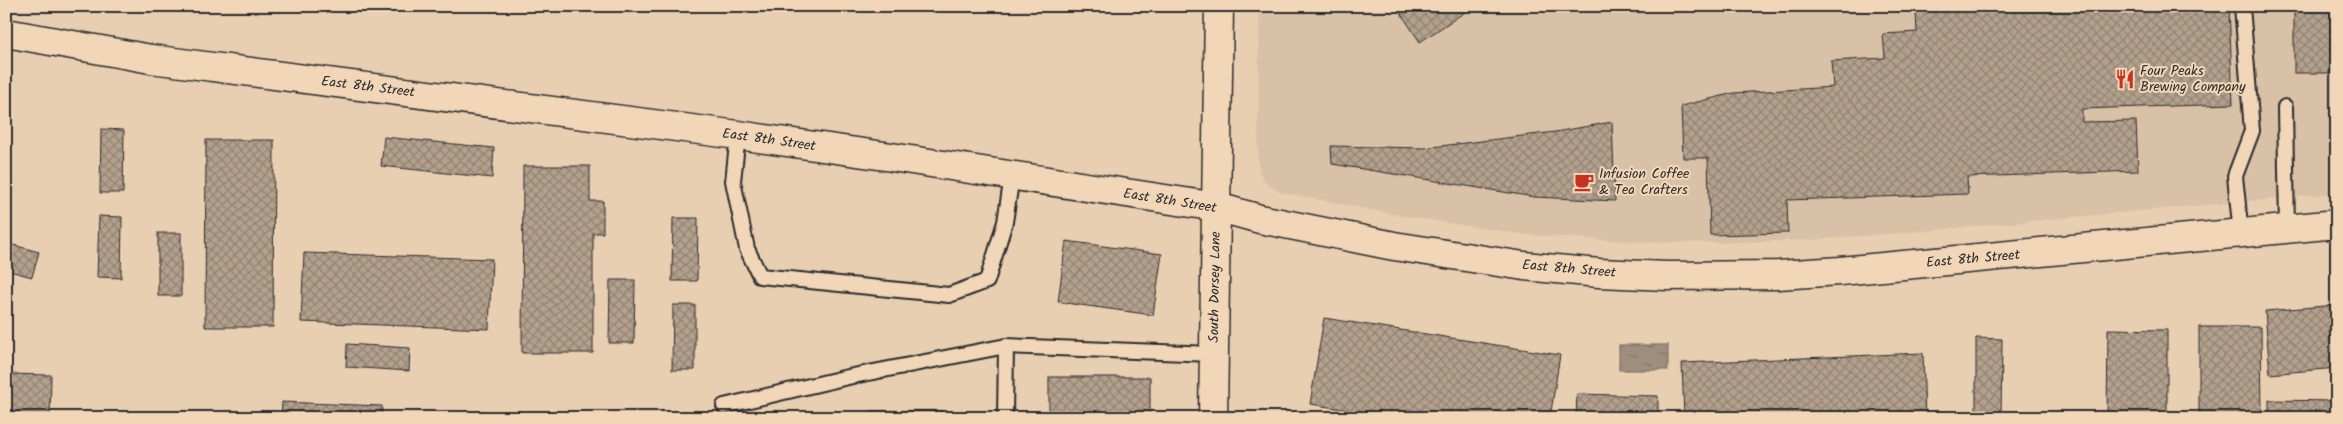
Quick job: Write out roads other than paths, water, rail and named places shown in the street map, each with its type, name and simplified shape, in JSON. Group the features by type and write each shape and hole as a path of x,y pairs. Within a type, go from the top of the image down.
{"street":[{"name":"South Dorsey Lane","path":"1213,418 1219,6"},
{"name":"East 8th Street","path":"6,33 151,59 738,135 1012,176 1216,207 1260,219 1394,246 1515,265 1599,273 1667,276 1758,275 1840,271 2337,224"}],"lane":[{"path":"2241,234 2235,176 2252,131 2242,6"},
{"path":"2284,107 2287,230"},
{"path":"738,135 733,181 746,249 760,276 948,295 987,281 1006,222 1012,176"},
{"path":"724,406 848,377 1006,346 1213,354"},
{"path":"1005,418 1006,346"}],"water":[{"path":"1619,345 1668,345 1668,370 1619,370"}],"place":[{"name":"Four Peaks Brewing Company","path":"2125,79"},
{"name":"Infusion Coffee & Tea Crafters","path":"1584,182"}]}
